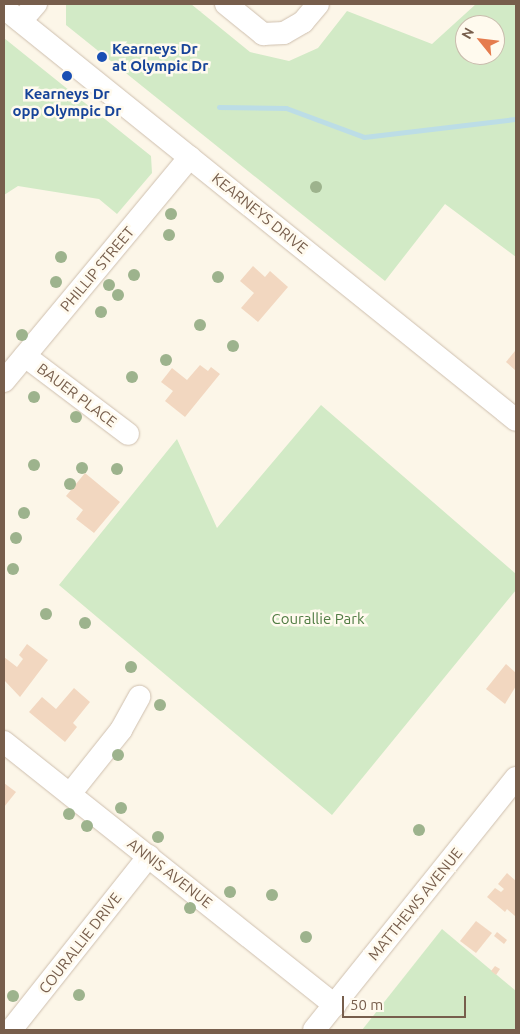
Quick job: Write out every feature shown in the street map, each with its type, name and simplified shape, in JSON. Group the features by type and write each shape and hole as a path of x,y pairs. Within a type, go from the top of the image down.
{"street":[{"path":"12,14 36,4"},
{"path":"226,4 264,34 290,30 303,22 318,4"},
{"name":"KEARNEYS DRIVE","path":"12,14 516,420"},
{"name":"PHILLIP STREET","path":"4,381 190,157"},
{"name":"BAUER PLACE","path":"25,356 128,434"},
{"path":"70,794 121,730 139,696"},
{"name":"ANNIS AVENUE","path":"4,742 335,1005"},
{"name":"MATTHEWS AVENUE","path":"314,1030 516,778"},
{"name":"COURALLIE DRIVE","path":"11,1030 149,856"}],"green space":[{"path":"66,4 191,4 250,52 289,61 318,48 347,11 432,44 455,23 455,65 505,65 505,15 464,15 476,4 516,4 516,257 445,204 385,281 66,25"},
{"path":"4,38 151,156 152,173 117,214 99,199 18,186 4,195"},
{"name":"Courallie Park","path":"321,405 516,574 516,590 332,815 59,585 177,439 217,528"},
{"path":"442,929 516,991 516,1030 362,1030"}],"building":[{"path":"253,266 265,277 270,271 288,287 258,322 241,308 254,293 240,281"},
{"path":"515,351 516,353 516,371 506,362"},
{"path":"200,365 208,371 211,367 220,374 185,417 165,401 173,391 161,382 172,368 187,380"},
{"path":"85,473 120,502 94,533 76,519 83,510 66,496"},
{"path":"27,644 48,660 20,697 4,680 4,657 17,667 23,659 19,655"},
{"path":"506,664 516,673 516,686 505,704 486,689"},
{"path":"74,688 90,702 73,723 77,727 65,742 29,712 42,697 56,709"},
{"path":"4,783 16,792 4,807"},
{"path":"507,873 516,881 515,916 507,909 505,912 487,897 495,888 501,892 504,889 498,884"},
{"path":"476,921 492,933 476,953 460,941"},
{"path":"497,932 507,940 504,944 494,936"},
{"path":"495,966 500,969 496,975 491,971"}],"waterway":[{"path":"219,107 286,108 364,137 516,119"}],"place":[{"name":"Kearneys Dr at Olympic Dr","path":"102,57"},
{"name":"Kearneys Dr opp Olympic Dr","path":"67,76"}]}
